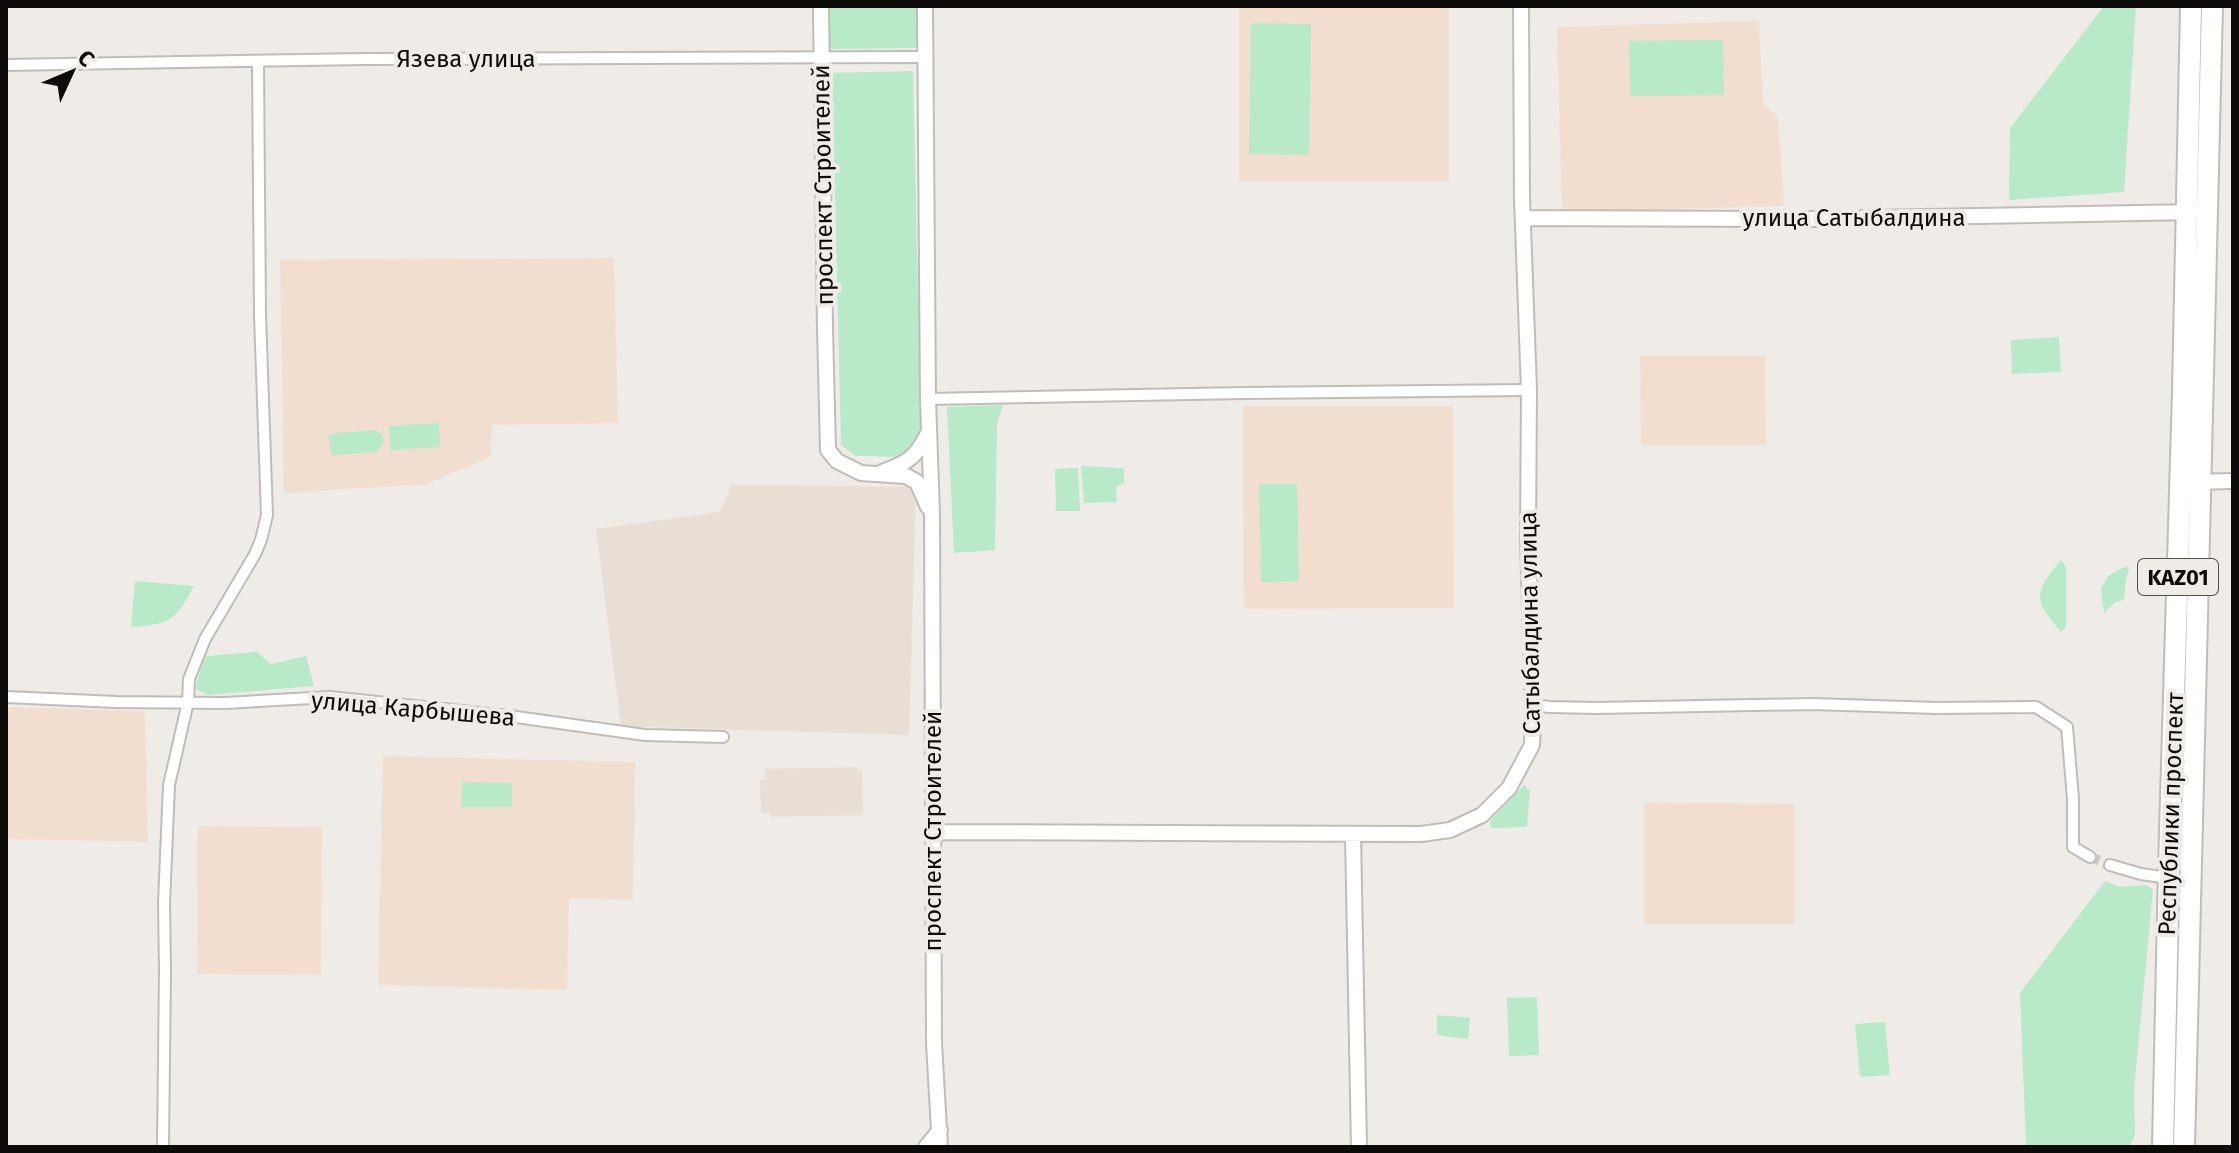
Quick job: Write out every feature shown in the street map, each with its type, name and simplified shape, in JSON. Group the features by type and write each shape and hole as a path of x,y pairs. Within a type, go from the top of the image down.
{"highway":[{"name":"Республики проспект","path":"2184,1147 2190,482 2196,212 2191,6"},
{"name":"Республики проспект","path":"2196,212 2212,6"},
{"name":"Республики проспект","path":"2163,1147 2169,878 2190,482"}],"street":[{"name":"проспект Строителей","path":"821,6 828,450 837,461 861,473 906,476 917,482 932,514"},
{"name":"проспект Строителей","path":"925,6 928,399 932,514 934,1043 940,1147"},
{"name":"Сатыбалдина улица","path":"934,832 1421,834 1450,830 1482,815 1509,788 1532,745 1521,6"},
{"name":"Язева улица","path":"6,65 381,59 927,57"},
{"path":"163,1147 164,903 169,785 188,702 189,679 205,639 255,554 267,515 260,315 258,62"},
{"name":"улица Сатыбалдина","path":"1523,218 1812,219 2196,212"},
{"path":"928,399 1529,390"},
{"path":"878,474 911,460 922,447 929,431"},
{"path":"2190,482 2233,481"},
{"name":"улица Карбышева","path":"6,697 225,703 330,697 509,716 645,735 723,737"},
{"path":"1531,705 1596,708 1812,704 2036,707 2067,727 2073,847 2090,857"},
{"path":"1353,835 1359,1147"},
{"path":"2110,865 2169,878"},
{"path":"926,1147 940,1130 949,1147"}],"shaded area":[{"path":"1239,6 1449,6 1449,181 1239,181"},
{"path":"1759,21 1763,103 1778,117 1784,206 1562,212 1557,27"},
{"path":"614,258 618,423 492,425 490,457 427,484 284,493 280,260"},
{"path":"1640,356 1765,356 1766,445 1641,445"},
{"path":"1243,406 1453,406 1454,608 1244,609"},
{"path":"731,485 916,487 909,735 621,726 596,529 720,512"},
{"path":"6,707 145,711 148,842 6,839"},
{"path":"383,756 635,762 633,900 569,898 567,990 378,985"},
{"path":"858,767 858,771 862,771 863,815 770,817 770,813 761,813 760,780 766,779 765,769"},
{"path":"1644,803 1795,804 1795,924 1644,924"},
{"path":"198,826 322,827 321,975 197,974"}],"green space":[{"path":"830,6 919,6 919,48 830,49"},
{"path":"2104,6 2136,6 2124,192 2009,200 2010,128"},
{"path":"1251,23 1311,24 1309,155 1249,154"},
{"path":"1723,40 1724,95 1630,96 1629,41"},
{"path":"913,71 921,431 916,448 903,457 856,456 841,445 832,73"},
{"path":"2059,337 2061,372 2012,374 2011,340"},
{"path":"1003,405 997,424 995,550 954,553 947,407"},
{"path":"439,423 440,447 390,450 389,426"},
{"path":"375,430 382,434 384,442 376,452 332,455 328,436"},
{"path":"1081,466 1124,468 1124,483 1116,487 1117,502 1084,503"},
{"path":"1078,468 1080,511 1056,511 1055,469"},
{"path":"1259,484 1297,484 1299,581 1261,582"},
{"path":"2187,495 2191,495 2175,1147 2171,1147"},
{"path":"2061,560 2066,567 2066,627 2061,632 2041,604 2040,597 2045,581"},
{"path":"2127,566 2124,599 2114,603 2104,613 2101,588 2109,575"},
{"path":"135,581 194,586 182,607 164,622 131,627"},
{"path":"257,652 271,664 306,656 314,686 208,695 195,689 206,656"},
{"path":"462,782 512,783 512,807 461,807"},
{"path":"1524,785 1530,790 1527,827 1491,828 1490,821"},
{"path":"2105,881 2120,887 2146,885 2153,890 2134,1090 2135,1135 2129,1147 2026,1147 2020,993"},
{"path":"1537,997 1539,1055 1509,1056 1507,998"},
{"path":"1437,1015 1470,1018 1468,1039 1437,1035"},
{"path":"1885,1022 1890,1075 1860,1077 1855,1024"}],"tunnel":[{"path":"2090,857 2110,865"}]}
